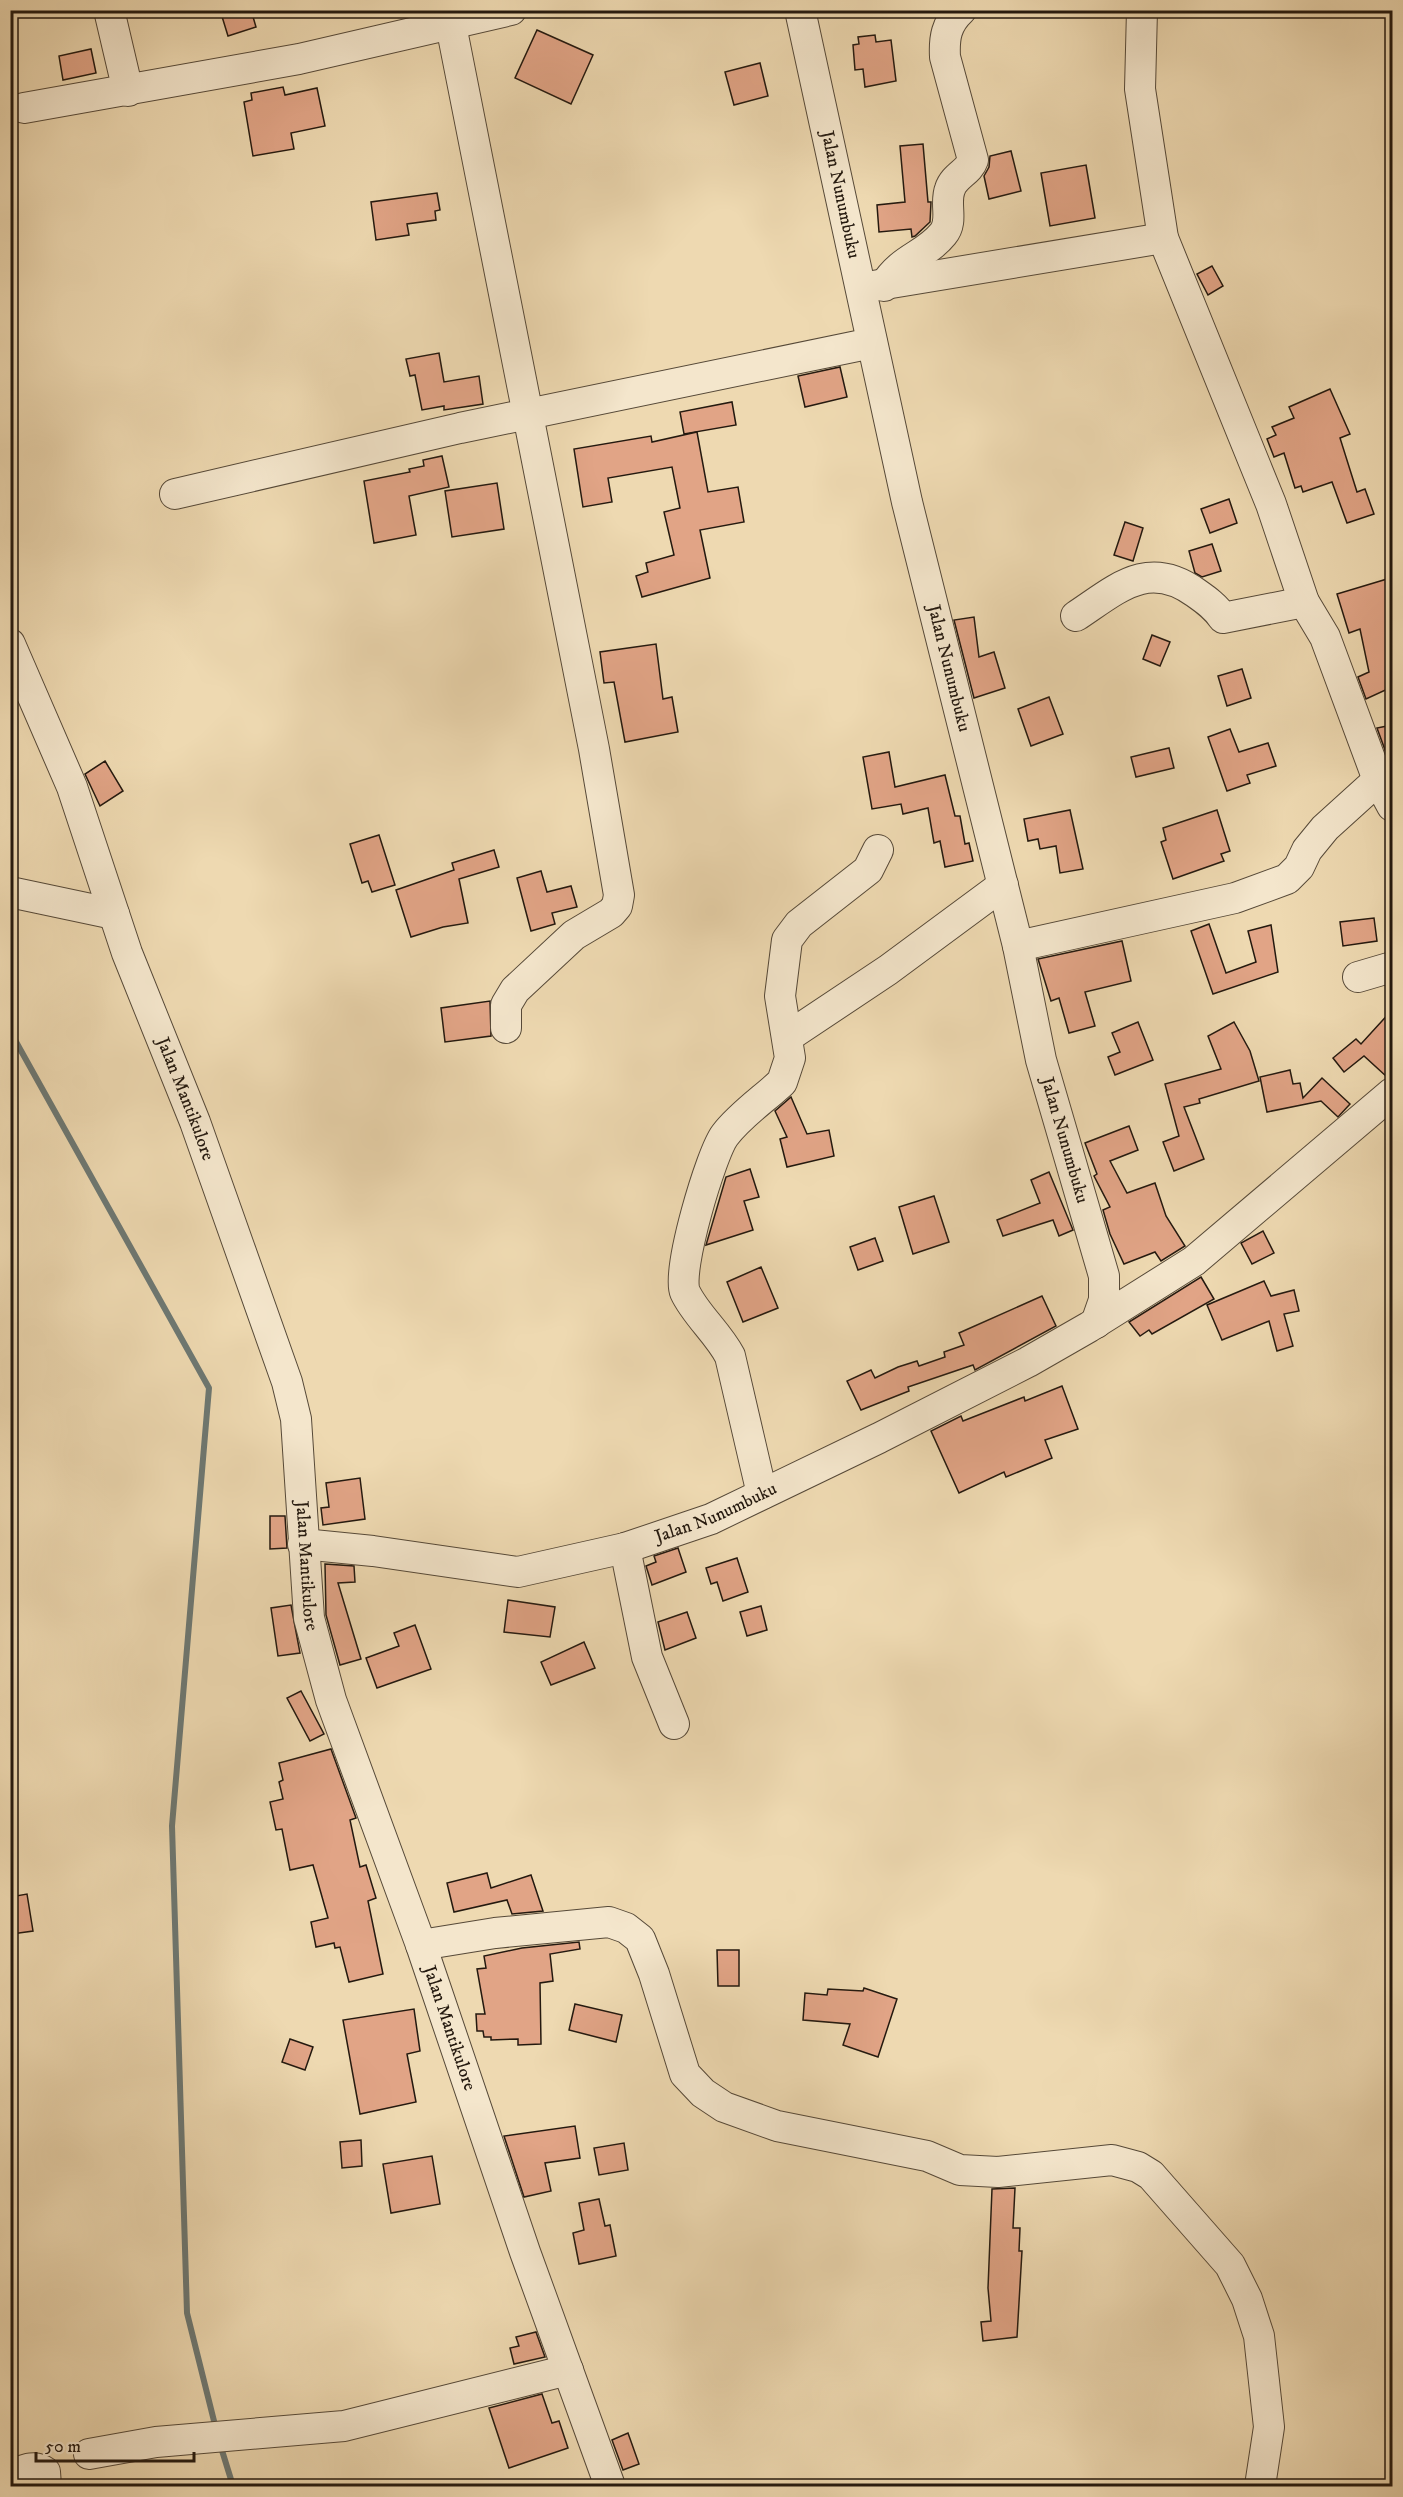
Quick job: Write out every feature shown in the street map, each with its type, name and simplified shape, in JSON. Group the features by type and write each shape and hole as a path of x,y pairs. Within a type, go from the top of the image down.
{"street":[{"path":"109,10 128,91"},
{"path":"24,108 299,59 449,18 511,10"},
{"name":"Jalan Nunumbuku","path":"800,10 871,287 872,343 908,502 1018,946 1041,1060 1104,1276 1104,1300 1096,1323"},
{"path":"871,287 934,244 945,232 948,226 950,189 973,160 945,57 946,31 961,10"},
{"path":"1142,10 1140,89 1163,238 1271,504 1304,602 1325,637 1378,780 1392,806"},
{"path":"449,18 488,203 591,738 619,900 611,913 574,935 515,990 507,1005 506,1028"},
{"path":"871,287 1163,238"},
{"path":"175,494 528,414 872,343"},
{"path":"1076,615 1142,577 1158,576 1180,583 1208,602 1223,618 1304,602"},
{"name":"Jalan Mantikulore","path":"10,644 72,787 100,912 195,1122 287,1382 296,1419 309,1618 331,1700 421,1945 525,2252 610,2487"},
{"path":"1018,946 1224,901 1287,879 1299,867 1307,850 1325,828 1378,780"},
{"path":"762,1494 730,1356 722,1341 684,1291 685,1254 723,1137 782,1082 790,1065 789,1036 780,996 787,940 799,924 824,902 868,870 878,850"},
{"path":"789,1036 888,970 1003,885"},
{"path":"10,892 100,912"},
{"path":"1358,977 1392,967"},
{"name":"Jalan Nunumbuku","path":"303,1544 372,1551 518,1572 625,1548 711,1519 1028,1362 1096,1323 1194,1261 1326,1152 1343,1133 1386,1103"},
{"path":"625,1548 647,1657 674,1724"},
{"path":"421,1945 495,1932 609,1922 626,1928 640,1940 654,1974 685,2074 703,2093 724,2108 777,2127 927,2156 960,2170 998,2172 1112,2160 1144,2170 1230,2265 1247,2299 1259,2336 1269,2427 1260,2487"},
{"path":"89,2454 156,2442 344,2426 568,2370"},
{"path":"10,2475 29,2469 42,2469 45,2472 46,2487"}],"building":[{"path":"220,10 251,10 256,27 228,36"},
{"path":"537,30 593,55 571,104 515,78"},
{"path":"875,35 876,42 891,40 896,81 865,87 863,69 855,70 853,45 859,44 858,37"},
{"path":"91,49 96,73 63,80 59,56"},
{"path":"760,63 768,96 734,105 725,72"},
{"path":"283,87 285,95 317,88 325,126 291,133 294,149 253,156 244,102 252,100 251,93"},
{"path":"923,144 928,202 931,202 930,222 912,237 911,229 879,232 877,205 905,202 900,146"},
{"path":"1011,151 1021,191 989,199 984,176 989,167 990,156"},
{"path":"1086,165 1095,218 1050,226 1041,173"},
{"path":"437,193 440,210 435,211 436,220 407,224 409,235 376,240 371,202"},
{"path":"1212,266 1223,286 1208,295 1197,274"},
{"path":"439,353 444,382 479,376 483,404 444,410 444,406 422,410 415,375 410,376 406,359"},
{"path":"840,367 847,397 805,407 798,376"},
{"path":"1330,389 1350,434 1340,438 1357,492 1365,489 1374,514 1347,523 1332,482 1303,492 1301,486 1295,488 1284,453 1274,457 1267,439 1276,435 1272,427 1294,418 1289,407"},
{"path":"732,402 736,425 684,434 680,412"},
{"path":"697,432 708,492 738,487 744,522 700,530 710,578 642,597 636,576 648,572 646,563 674,555 664,512 680,508 672,467 608,478 612,502 583,507 574,449 651,436 652,442"},
{"path":"442,456 449,487 409,496 416,535 374,543 364,481 410,472 409,469 424,466 423,460"},
{"path":"497,483 504,529 452,537 445,491"},
{"path":"1229,499 1237,523 1210,533 1201,509"},
{"path":"1125,522 1143,528 1133,561 1114,555"},
{"path":"1212,544 1221,571 1202,577 1195,573 1189,551"},
{"path":"1387,579 1392,596 1392,687 1366,699 1358,677 1369,672 1360,629 1349,633 1337,594"},
{"path":"974,617 979,657 994,652 1005,688 974,698 954,620"},
{"path":"1152,635 1170,642 1160,666 1143,659"},
{"path":"656,644 663,699 672,697 678,732 625,742 614,682 604,683 600,652"},
{"path":"1242,669 1251,698 1227,706 1218,676"},
{"path":"1049,697 1063,734 1031,746 1018,709"},
{"path":"1392,725 1392,769 1377,728"},
{"path":"1230,729 1239,752 1268,743 1276,766 1247,775 1250,783 1227,791 1208,737"},
{"path":"1169,748 1174,768 1136,777 1131,757"},
{"path":"889,752 895,787 945,775 955,816 960,816 965,844 969,843 973,861 945,867 940,841 934,843 928,808 903,814 901,804 872,809 863,757"},
{"path":"105,761 123,791 100,806 85,774"},
{"path":"1070,810 1083,869 1060,873 1056,846 1040,849 1038,839 1028,841 1024,819"},
{"path":"1217,810 1230,851 1221,854 1224,861 1173,879 1161,842 1166,840 1163,828"},
{"path":"379,835 395,885 372,892 368,881 362,883 350,844"},
{"path":"494,850 499,867 459,879 468,923 443,927 411,937 396,890 454,870 452,863"},
{"path":"541,871 547,892 571,886 577,907 552,913 555,924 531,931 517,878"},
{"path":"1374,918 1377,941 1343,946 1340,922"},
{"path":"1209,924 1226,973 1256,962 1248,931 1271,925 1278,972 1213,994 1191,931"},
{"path":"1122,941 1131,981 1085,992 1095,1026 1069,1033 1059,998 1051,1001 1038,959"},
{"path":"490,1001 491,1036 445,1042 441,1008"},
{"path":"1392,1010 1392,1076 1387,1077 1364,1056 1344,1072 1333,1058 1356,1039 1361,1044"},
{"path":"1138,1022 1153,1060 1115,1075 1108,1057 1120,1052 1112,1033"},
{"path":"1234,1022 1250,1051 1259,1081 1199,1099 1200,1103 1184,1107 1204,1159 1174,1171 1163,1142 1179,1136 1165,1084 1221,1069 1208,1036"},
{"path":"1290,1070 1293,1084 1300,1083 1303,1098 1322,1078 1350,1104 1338,1117 1321,1101 1267,1112 1260,1077"},
{"path":"791,1097 807,1134 829,1130 834,1156 787,1167 780,1139 787,1137 775,1111"},
{"path":"1129,1126 1138,1150 1110,1161 1127,1193 1155,1183 1166,1216 1185,1246 1161,1261 1155,1252 1124,1264 1110,1234 1103,1210 1110,1207 1094,1176 1097,1174 1085,1143"},
{"path":"750,1169 759,1197 744,1201 753,1230 706,1245 726,1177"},
{"path":"1049,1172 1073,1230 1059,1236 1053,1220 1003,1236 997,1220 1040,1203 1031,1180"},
{"path":"934,1196 949,1242 913,1254 899,1207"},
{"path":"1263,1231 1274,1253 1252,1264 1241,1243"},
{"path":"875,1238 883,1261 858,1270 850,1247"},
{"path":"761,1267 778,1308 743,1322 727,1282"},
{"path":"1201,1277 1214,1299 1152,1334 1149,1330 1140,1336 1129,1322"},
{"path":"1264,1281 1271,1296 1294,1290 1299,1311 1284,1314 1293,1346 1277,1351 1269,1321 1222,1340 1207,1305"},
{"path":"1042,1296 1056,1326 975,1370 973,1365 908,1387 909,1391 861,1410 847,1381 871,1370 875,1378 917,1361 919,1366 945,1357 944,1352 964,1345 959,1333"},
{"path":"1062,1386 1078,1429 1045,1440 1052,1458 1006,1477 1004,1472 959,1493 931,1431 961,1416 963,1421 1024,1397 1025,1401"},
{"path":"360,1478 365,1519 323,1525 321,1508 329,1507 326,1483"},
{"path":"270,1516 285,1516 287,1548 270,1549"},
{"path":"678,1548 686,1572 652,1585 646,1566 656,1562 654,1556"},
{"path":"737,1558 748,1592 723,1601 717,1582 711,1584 706,1568"},
{"path":"325,1564 354,1566 355,1582 338,1583 361,1659 340,1665 326,1615"},
{"path":"508,1600 555,1607 550,1637 504,1632"},
{"path":"291,1605 300,1653 278,1656 271,1608"},
{"path":"761,1606 767,1630 747,1636 740,1612"},
{"path":"687,1612 696,1638 665,1650 658,1622"},
{"path":"415,1625 431,1669 377,1688 366,1658 399,1646 394,1633"},
{"path":"584,1642 595,1668 551,1685 541,1662"},
{"path":"301,1691 324,1734 310,1741 287,1698"},
{"path":"331,1749 356,1818 350,1820 360,1867 366,1865 376,1898 368,1901 383,1974 349,1982 340,1947 335,1948 334,1943 316,1947 311,1922 328,1918 313,1865 290,1870 282,1829 276,1830 270,1802 283,1799 279,1782 283,1780 279,1763"},
{"path":"487,1873 491,1888 531,1875 543,1911 512,1914 507,1900 454,1912 447,1883"},
{"path":"27,1894 33,1931 12,1934 10,1897"},
{"path":"579,1942 580,1949 550,1954 553,1981 540,1983 541,2044 518,2045 518,2039 491,2040 491,2037 484,2037 483,2031 477,2031 476,2014 485,2014 477,1969 486,1968 484,1956 522,1948"},
{"path":"717,1950 739,1950 739,1986 718,1986"},
{"path":"864,1988 897,1999 878,2057 843,2045 850,2024 803,2020 805,1993 827,1995 828,1989 863,1991"},
{"path":"575,2004 622,2015 616,2042 569,2030"},
{"path":"414,2009 420,2051 407,2054 416,2102 360,2114 343,2020"},
{"path":"290,2039 313,2047 305,2070 282,2062"},
{"path":"575,2126 580,2158 545,2163 551,2191 524,2197 504,2136"},
{"path":"361,2140 362,2166 342,2168 340,2142"},
{"path":"624,2143 628,2170 599,2175 594,2148"},
{"path":"432,2156 440,2204 391,2213 383,2164"},
{"path":"1015,2188 1013,2228 1020,2228 1019,2251 1022,2251 1017,2337 983,2341 981,2322 991,2321 988,2288 992,2189"},
{"path":"599,2199 605,2226 610,2225 616,2256 579,2264 573,2233 584,2230 579,2203"},
{"path":"536,2332 545,2357 514,2364 510,2348 519,2346 516,2337"},
{"path":"542,2394 552,2423 559,2421 568,2448 509,2468 489,2408"},
{"path":"628,2433 639,2464 623,2470 612,2440"}],"waterway":[{"path":"10,1031 209,1388 172,1826 187,2313 216,2429"},
{"path":"220,2444 233,2486"}]}
